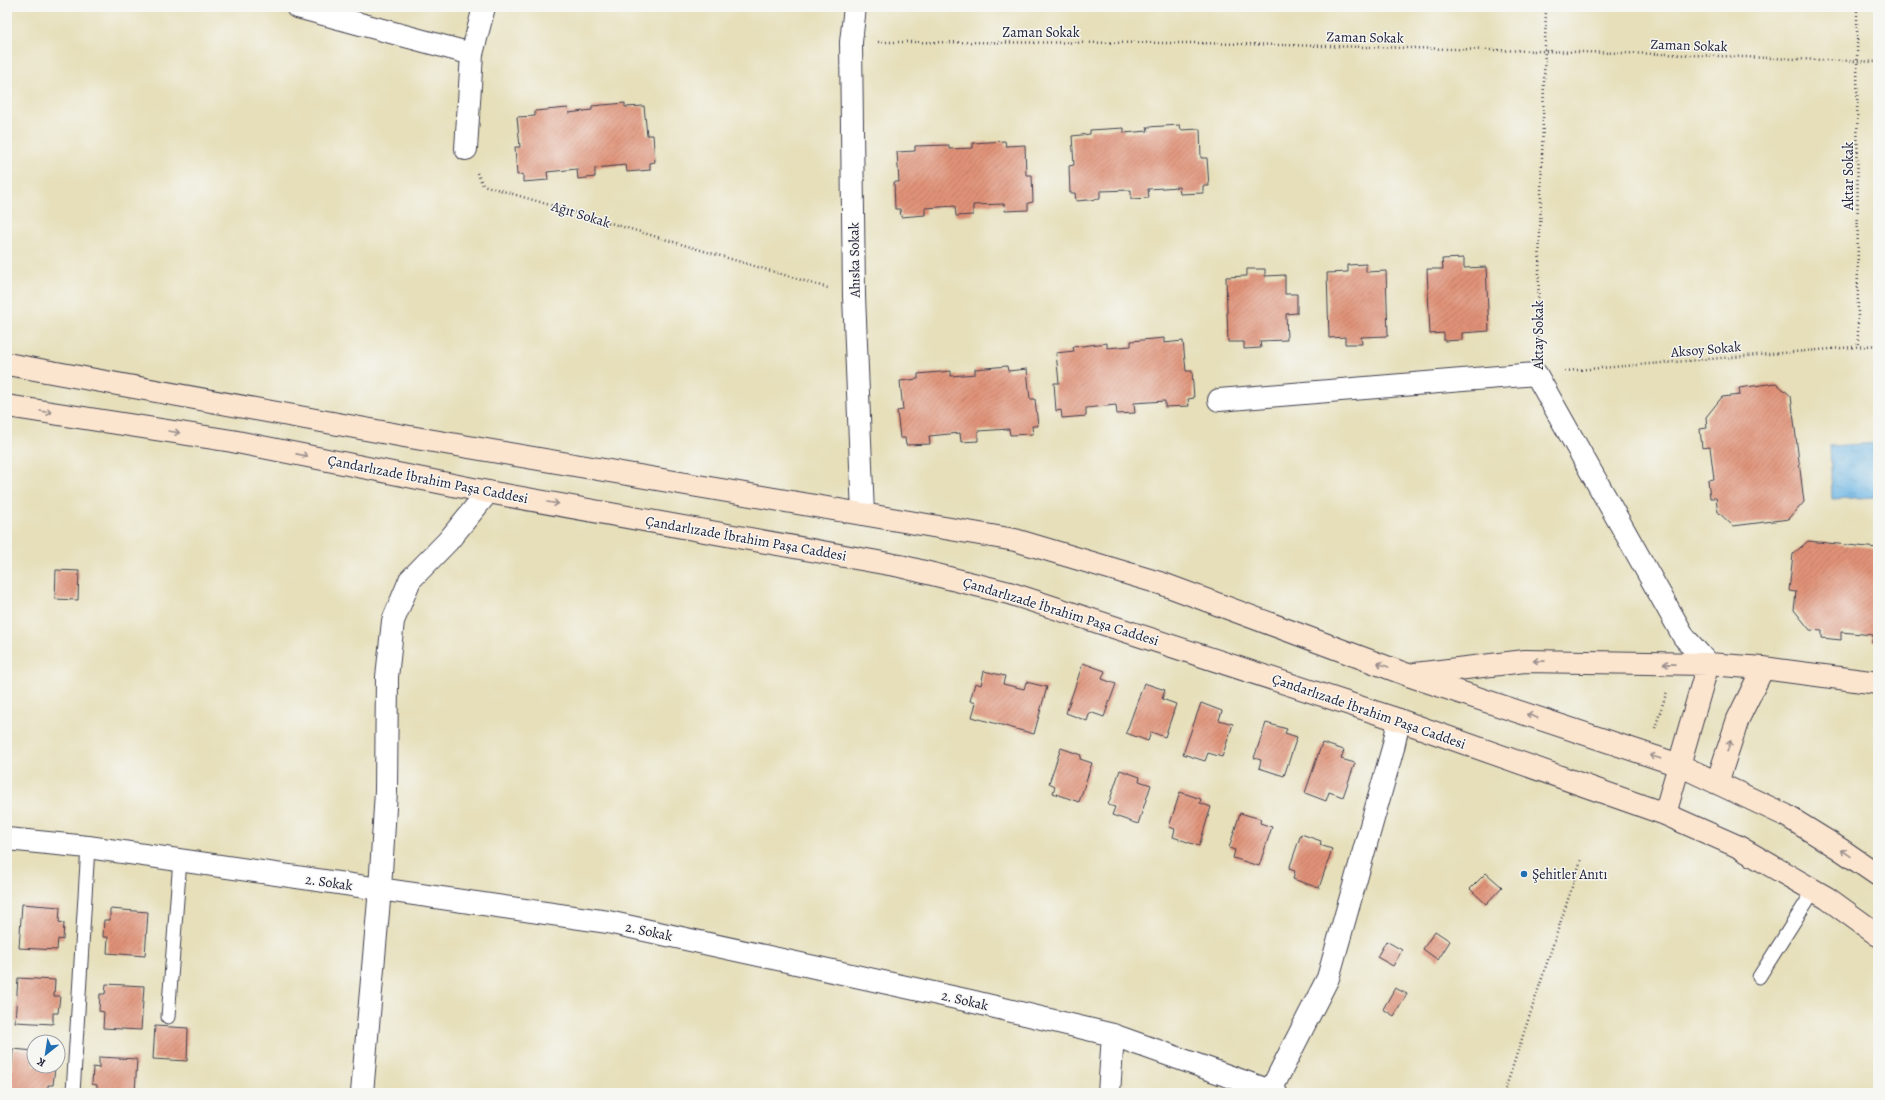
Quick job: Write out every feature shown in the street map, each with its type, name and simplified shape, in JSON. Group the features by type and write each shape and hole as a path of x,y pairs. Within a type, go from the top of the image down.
{"main road":[{"path":"7,354 16,366 404,436 1015,540 1163,584 1408,674 1679,765 1785,815 1840,849 1878,875"},
{"name":"Çandarlızade İbrahim Paşa Caddesi","path":"9,407 232,441 488,492 900,566 1009,593 1399,720 1664,814 1737,846 1827,898 1878,935"},
{"path":"1408,674 1525,661 1708,664 1763,668 1878,683"},
{"path":"1664,814 1708,664"},
{"path":"1717,783 1738,719 1763,668"}],"street":[{"path":"297,7 472,54"},
{"path":"466,149 472,54 484,7"},
{"name":"Ahıska Sokak","path":"855,7 851,42 854,296 862,514"},
{"path":"1219,400 1536,374"},
{"name":"Aktay Sokak","path":"1536,374 1684,637 1708,664"},
{"path":"362,1093 380,889 386,790 387,677 393,621 410,580 448,541 488,492"},
{"path":"1273,1092 1328,978 1391,756 1399,720"},
{"name":"2. Sokak","path":"7,839 88,847 608,922 970,1001 1113,1035 1273,1092"},
{"path":"1109,1093 1113,1035"}],"lane":[{"path":"72,1093 88,847"},
{"path":"168,1017 180,860"},
{"path":"1759,976 1814,890"}],"path":[{"name":"Aktay Sokak","path":"1536,374 1546,7"},
{"name":"Aktar Sokak","path":"1857,7 1858,346"},
{"name":"Zaman Sokak","path":"851,42 1198,43 1544,51 1878,62"},
{"name":"Ağıt Sokak","path":"466,149 483,185 854,296"},
{"name":"Aksoy Sokak","path":"1536,374 1878,345"},
{"path":"1653,732 1668,689"},
{"path":"1504,1093 1581,860"}],"water":[{"path":"1878,443 1878,497 1832,499 1830,446"}],"building":[{"path":"625,103 625,107 644,106 647,135 653,135 655,162 650,163 650,170 627,172 626,165 595,168 595,177 578,179 577,169 547,172 548,180 523,182 523,174 517,175 515,147 520,147 517,117 535,116 535,111 568,108 569,113 592,110 592,106"},
{"path":"1180,125 1181,130 1200,129 1201,158 1207,158 1209,186 1203,186 1203,193 1180,194 1179,187 1148,189 1149,198 1131,199 1131,190 1100,191 1100,199 1076,201 1075,193 1070,193 1069,166 1074,165 1072,136 1090,134 1090,130 1124,128 1124,133 1148,131 1147,127"},
{"path":"1005,141 1006,146 1025,145 1026,175 1032,175 1033,202 1028,203 1028,210 1005,211 1004,204 973,205 973,215 956,216 955,206 925,208 925,215 901,217 900,209 895,209 894,182 899,182 897,152 915,151 915,146 949,145 949,149 973,148 973,143"},
{"path":"1464,258 1464,268 1486,267 1489,331 1462,333 1462,340 1444,341 1444,333 1430,334 1427,269 1443,269 1442,259"},
{"path":"1366,264 1366,272 1386,271 1388,336 1361,337 1362,344 1345,344 1345,337 1329,338 1327,273 1348,272 1348,265"},
{"path":"1247,269 1265,269 1265,276 1285,275 1285,294 1297,294 1297,313 1286,314 1287,340 1260,341 1261,348 1244,349 1244,342 1228,342 1226,277 1247,276"},
{"path":"1164,338 1164,343 1183,341 1186,371 1192,371 1194,398 1188,399 1189,406 1165,407 1165,401 1134,403 1135,413 1117,414 1116,405 1086,408 1086,416 1062,418 1061,410 1056,411 1054,383 1059,383 1056,353 1074,351 1073,347 1107,343 1107,348 1131,346 1131,341"},
{"path":"1007,366 1008,371 1027,369 1030,399 1035,399 1038,426 1032,426 1033,434 1010,435 1009,429 978,431 978,441 961,442 960,433 929,436 930,444 906,445 905,438 900,438 897,411 903,410 900,381 918,379 918,374 951,371 951,376 975,374 975,369"},
{"path":"1776,383 1791,396 1804,502 1789,519 1733,526 1718,512 1716,498 1710,498 1708,480 1714,479 1710,447 1702,448 1700,429 1707,428 1706,417 1722,397 1740,395 1739,388"},
{"path":"1808,541 1878,548 1878,642 1872,642 1873,635 1841,632 1841,640 1822,638 1822,631 1810,630 1794,610 1796,592 1789,591 1793,554"},
{"path":"56,570 79,571 78,600 55,599"},
{"path":"1083,663 1105,671 1102,679 1116,684 1104,717 1090,712 1087,721 1066,713"},
{"path":"984,671 1005,676 1003,684 1024,689 1026,682 1047,687 1034,734 972,717 976,703 970,701 975,683 981,685"},
{"path":"1144,683 1165,690 1162,699 1176,704 1165,737 1151,732 1148,741 1126,733"},
{"path":"1201,703 1222,711 1219,720 1233,724 1222,757 1208,753 1205,761 1183,754"},
{"path":"1266,723 1287,729 1285,733 1297,737 1284,776 1259,768 1261,760 1254,758"},
{"path":"1322,743 1344,750 1341,759 1355,763 1343,797 1329,792 1326,801 1305,793"},
{"path":"1061,748 1081,755 1080,759 1092,763 1079,802 1053,793 1055,786 1049,783"},
{"path":"1120,770 1140,777 1139,781 1151,785 1138,824 1112,815 1115,807 1108,805"},
{"path":"1180,792 1201,799 1200,803 1211,807 1199,846 1173,837 1175,829 1169,827"},
{"path":"1240,813 1261,819 1260,823 1272,827 1259,866 1233,858 1235,850 1229,848"},
{"path":"1301,834 1321,841 1320,845 1332,849 1319,888 1293,879 1295,871 1289,869"},
{"path":"1486,873 1502,887 1486,904 1470,889"},
{"path":"22,904 60,907 59,922 64,923 63,940 58,939 57,950 19,948"},
{"path":"110,909 148,912 145,956 107,953 108,937 103,937 104,920 110,920"},
{"path":"1435,931 1450,941 1438,960 1423,949"},
{"path":"1386,941 1402,950 1393,966 1377,957"},
{"path":"18,978 55,980 54,996 60,996 58,1013 53,1013 53,1024 15,1022"},
{"path":"106,984 144,986 141,1030 103,1028 104,1012 99,1011 100,994 105,994"},
{"path":"1395,988 1407,994 1394,1016 1383,1009"},
{"path":"155,1026 188,1028 187,1061 153,1059"},
{"path":"13,1049 26,1050 26,1074 54,1074 53,1085 48,1085 48,1093 10,1093"},
{"path":"99,1057 137,1059 135,1093 97,1093 97,1085 92,1084 93,1067 99,1068"}],"place":[{"name":"Şehitler Anıtı","path":"1524,874"}]}
